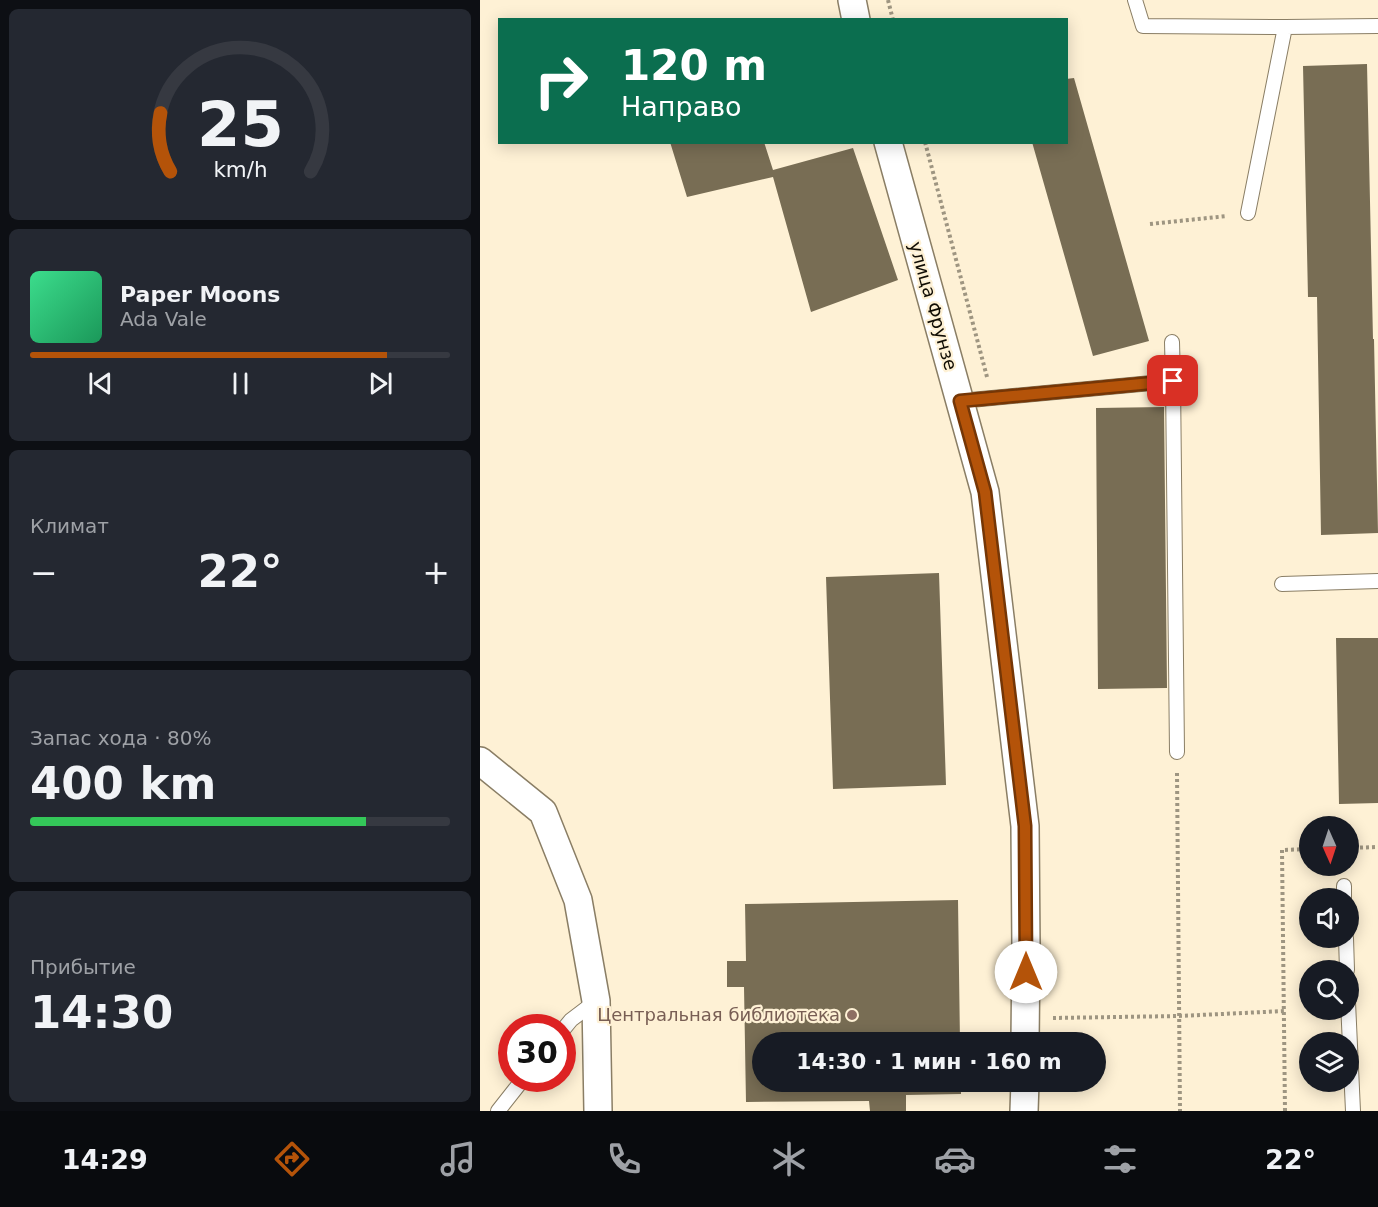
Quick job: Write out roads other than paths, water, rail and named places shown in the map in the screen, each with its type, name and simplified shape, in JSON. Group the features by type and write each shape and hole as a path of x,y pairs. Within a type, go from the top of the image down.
{"street":[{"path":"852,0 856,18"},
{"name":"улица Фрунзе","path":"889,144 985,492 1025,826 1025,1032"},
{"path":"480,761 543,812 578,900 596,1001 598,1111"},
{"path":"1024,1111 1025,1092"}],"lane":[{"path":"1135,0 1143,26 1378,26"},
{"path":"1248,213 1285,27"},
{"path":"1172,342 1177,752"},
{"path":"960,401 1173,381"},
{"path":"1282,584 1378,581"},
{"path":"576,1016 596,1001"},
{"path":"1349,1020 1353,1111"},
{"path":"498,1111 513,1092"}],"place":[{"name":"Центральная библиотека","path":"852,1015"}]}
